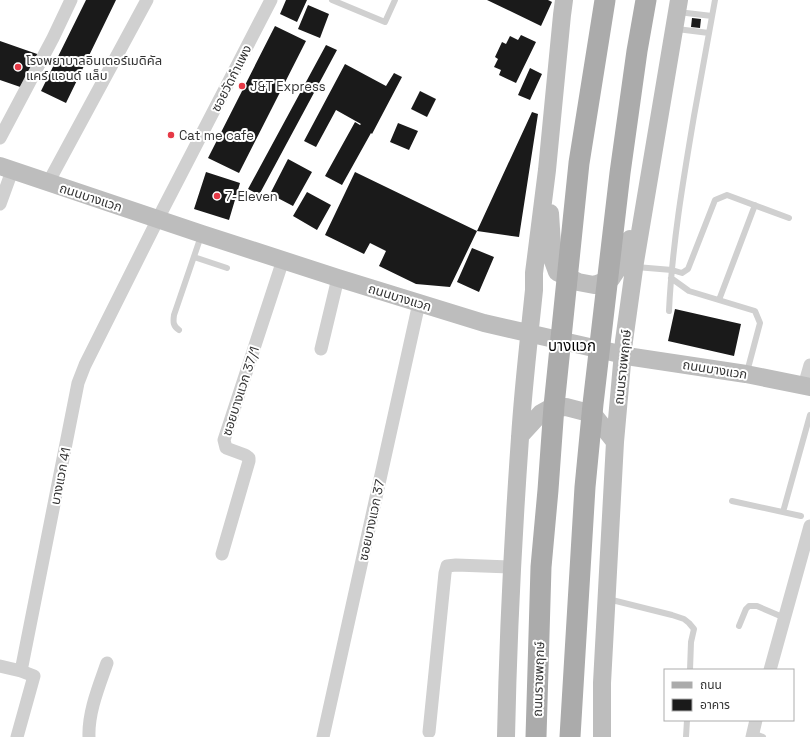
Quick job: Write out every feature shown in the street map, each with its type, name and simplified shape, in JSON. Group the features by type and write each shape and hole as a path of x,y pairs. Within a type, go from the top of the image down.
{"main road":[{"path":"506,737 512,567 520,436 530,334 534,273 547,170 564,0"},
{"name":"ถนนราชพฤกษ์","path":"536,737 541,567 554,406 579,163 605,0"},
{"name":"ถนนราชพฤกษ์","path":"570,737 585,487 593,404 620,173 637,51 646,0"},
{"name":"ถนนราชพฤกษ์","path":"602,737 602,683 606,598 615,442 623,354 634,267 677,13"},
{"name":"ถนนบางแวก","path":"6,168 158,220 484,323 633,357 746,374 807,386"},
{"path":"547,170 553,261 557,272 578,282 594,285 611,279 623,261 648,187"},
{"path":"520,436 541,413 550,408 566,407 593,414 615,442"}],"street":[{"path":"0,138 53,38 71,0"},
{"path":"48,183 146,0"},
{"name":"ซอยวัดกำแพง","path":"158,220 271,0"},
{"path":"0,204 6,168"},
{"name":"บางแวก 41","path":"21,671 78,383 85,365 158,220"},
{"name":"ซอยบางแวก 37/1","path":"222,554 250,461 245,455 226,448 224,440 283,260"},
{"path":"321,349 338,278"},
{"name":"ซอยบางแวก 37","path":"323,737 419,303"},
{"path":"807,386 810,365"},
{"path":"770,669 785,618 806,521"},
{"path":"429,732 445,573 447,566 512,567"},
{"path":"90,737 90,723 96,693 107,663"},
{"path":"0,666 34,676 17,737"},
{"path":"756,721 756,736"}],"lane":[{"path":"332,0 385,22 395,0"},
{"path":"669,312 671,278 684,176 714,0"},
{"path":"677,13 712,16"},
{"path":"677,13 709,32"},
{"path":"634,267 672,270 682,273 688,269 715,200 727,195 789,218"},
{"path":"718,300 755,205"},
{"path":"179,330 175,327 173,319 202,234"},
{"path":"194,257 227,268"},
{"path":"671,278 689,291 755,311 760,322 746,374"},
{"path":"783,512 810,415"},
{"path":"732,501 783,512 806,521"},
{"path":"606,598 672,615 684,619 689,623 694,630 691,642 690,669"},
{"path":"739,626 749,606 757,606 785,618"},
{"path":"686,737 687,721"}],"building":[{"path":"86,0 116,0 66,103 41,91"},
{"path":"286,0 307,0 297,22 280,14"},
{"path":"487,0 548,0 552,2 541,26"},
{"path":"308,5 329,14 320,38 298,29"},
{"path":"692,18 701,19 700,28 691,27"},
{"path":"275,26 306,41 239,173 208,158"},
{"path":"521,35 536,42 516,83 499,75 501,70 494,67 498,59 495,57 502,42 506,44 510,36 518,40"},
{"name":"โรงพยาบาลอินเตอร์เมดิคัล แคร์ แอนด์ แล็บ","path":"0,41 40,55 29,90 0,80"},
{"path":"326,45 337,50 259,195 248,189"},
{"path":"345,64 386,86 394,73 402,77 372,134 371,133 342,185 325,176 355,122 360,125 361,124 336,110 316,147 304,141"},
{"path":"530,68 542,74 530,100 518,95"},
{"path":"420,91 436,99 427,117 411,109"},
{"path":"532,112 538,114 519,237 477,231"},
{"path":"398,123 418,131 409,150 390,142"},
{"path":"288,159 312,172 293,206 270,194"},
{"name":"7-Eleven","path":"206,172 240,183 229,220 194,209"},
{"path":"355,172 477,231 450,287 416,284 379,266 386,251 370,243 364,254 325,235"},
{"path":"307,192 331,205 317,230 293,216"},
{"path":"472,248 494,257 479,292 457,282"},
{"path":"675,309 741,324 734,356 668,341"}],"place":[{"name":"โรงพยาบาลอินเตอร์เมดิคัล แคร์ แอนด์ แล็บ","path":"18,67"},
{"name":"J&T Express","path":"242,86"},
{"name":"Cat me cafe","path":"171,135"},
{"name":"7-Eleven","path":"217,196"}],"district":[{"name":"บางแวก","path":"572,346"}]}
